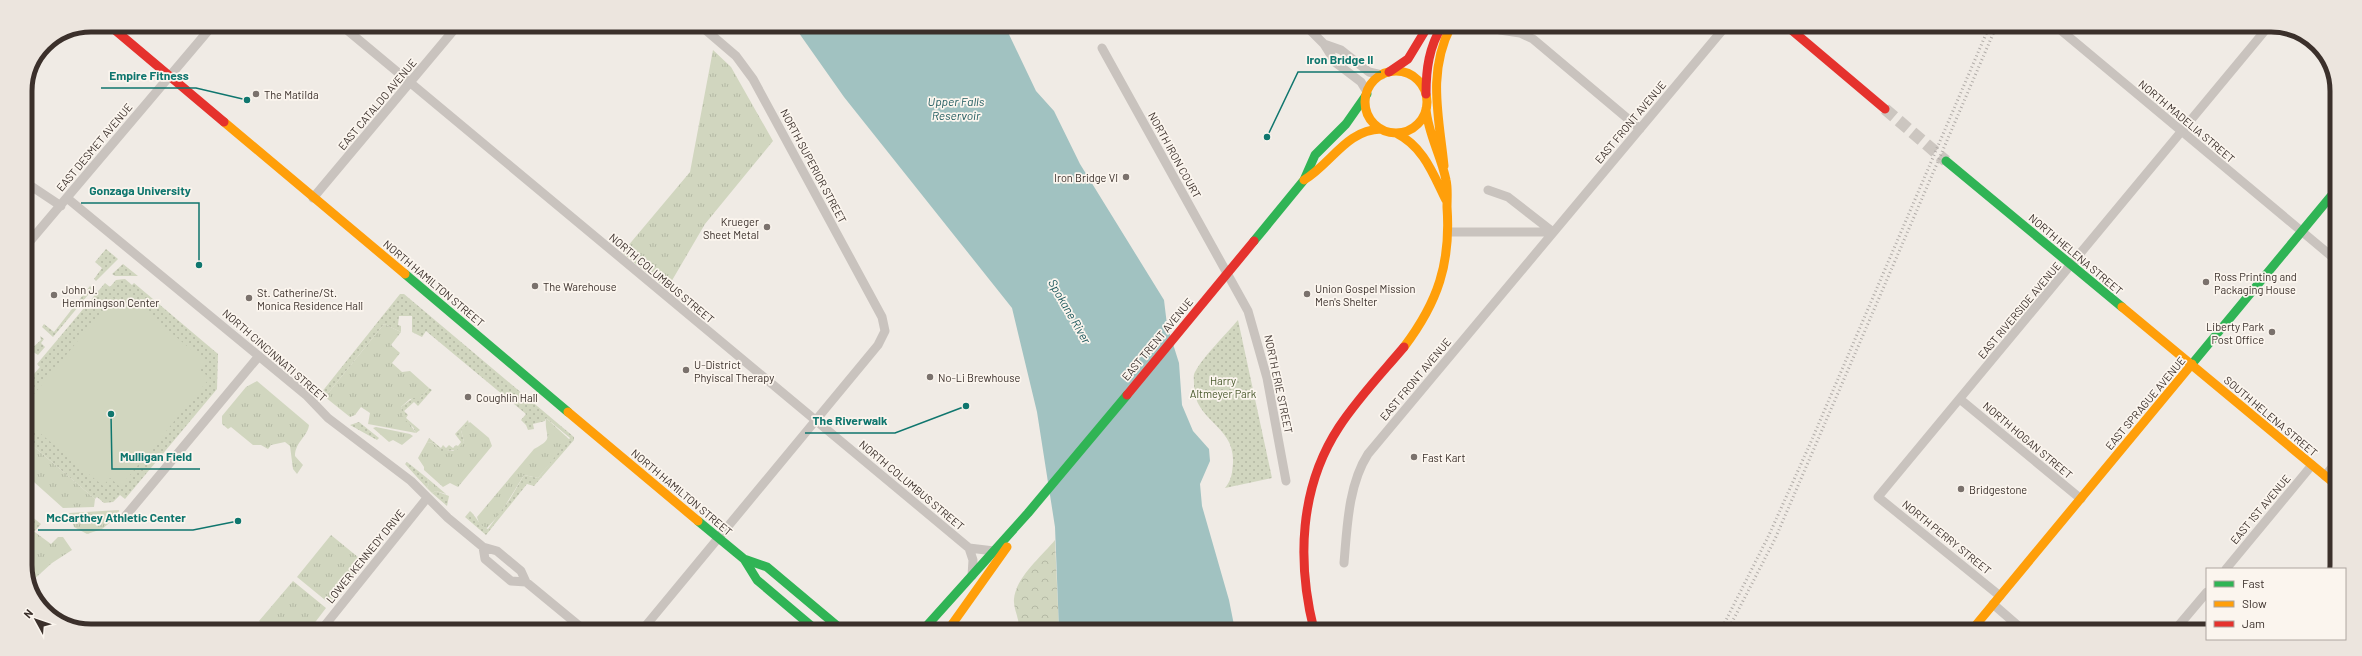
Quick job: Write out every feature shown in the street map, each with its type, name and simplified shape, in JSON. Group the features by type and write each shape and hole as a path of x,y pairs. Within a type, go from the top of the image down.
{"main road":[{"name":"NORTH HAMILTON STREET","path":"117,32 717,537 744,559 767,568 835,624"},
{"path":"1425,32 1417,49 1408,61 1375,80 1367,93 1366,102 1369,117 1381,129 1407,138 1421,152 1447,201"},
{"path":"1439,32 1434,40 1428,60 1426,109 1432,141 1445,177"},
{"path":"1313,624 1306,592 1303,553 1305,520 1312,487 1326,451 1347,414 1404,346 1425,316 1440,281 1448,232 1445,177 1436,111 1436,78 1439,52 1448,32"},
{"path":"1794,32 1885,109"},
{"path":"1385,74 1401,72 1412,76 1421,84 1426,94"},
{"name":"EAST TRENT AVENUE","path":"928,624 1030,509 1228,273 1304,180 1315,155 1346,124 1367,93"},
{"path":"1396,133 1415,126 1426,109"},
{"name":"EAST TRENT AVENUE","path":"1304,180 1320,170 1350,137 1362,130 1381,129"},
{"name":"NORTH HELENA STREET","path":"1946,161 2192,366"},
{"name":"EAST SPRAGUE AVENUE","path":"1977,624 2192,366 2330,197"},
{"name":"SOUTH HELENA STREET","path":"2192,366 2330,480"},
{"name":"EAST TRENT AVENUE","path":"952,624 995,564 1030,509"},
{"name":"NORTH HAMILTON STREET","path":"744,559 757,580 809,624"}],"street":[{"name":"EAST DESMET AVENUE","path":"32,239 207,32"},
{"name":"NORTH COLUMBUS STREET","path":"349,32 969,548"},
{"name":"EAST CATALDO AVENUE","path":"313,198 452,32"},
{"name":"NORTH SUPERIOR STREET","path":"708,32 736,56 753,79 882,317 885,331 878,345 814,420"},
{"path":"1312,32 1324,44 1336,63 1362,82 1367,93"},
{"path":"1513,32 1520,33 1533,39 1640,129"},
{"name":"EAST FRONT AVENUE","path":"1344,563 1353,497 1360,468 1368,454 1721,32"},
{"name":"NORTH MADELIA STREET","path":"2064,32 2182,133 2330,255"},
{"name":"EAST RIVERSIDE AVENUE","path":"1878,497 1961,400 2264,32"},
{"path":"1324,44 1341,50 1369,72 1385,74"},
{"name":"NORTH IRON COURT","path":"1102,48 1228,273"},
{"path":"32,187 61,206"},
{"path":"1488,190 1508,197 1553,232"},
{"name":"NORTH CINCINNATI STREET","path":"67,198 306,395 328,418 385,460 483,548 494,549 520,571 526,582 577,624"},
{"path":"1448,232 1553,232"},
{"name":"NORTH ERIE STREET","path":"1228,273 1248,311 1256,334 1267,378 1286,481"},
{"path":"123,519 259,356"},
{"name":"NORTH HOGAN STREET","path":"1961,400 2081,499"},
{"path":"647,624 814,420"},
{"name":"EAST 1ST AVENUE","path":"2227,568 2312,465"},
{"path":"2325,476 2330,470"},
{"name":"NORTH PERRY STREET","path":"1878,497 2000,596"},
{"name":"LOWER KENNEDY DRIVE","path":"326,624 427,498"},
{"name":"NORTH CINCINNATI STREET","path":"483,548 485,559 512,581 526,582"},
{"path":"972,576 973,560 969,548 994,551"},
{"path":"2180,624 2206,593"},
{"path":"1993,604 2016,624"}],"green space":[{"path":"713,50 731,67 773,141 705,224 667,289 622,253 690,172"},
{"path":"106,249 118,259 96,281 94,279 102,268 95,262"},
{"path":"123,264 138,276 115,276 112,274"},
{"path":"125,279 132,285 134,283 218,354 217,389 125,499 120,495 113,502 104,503 97,497 95,499 32,445 32,376 40,367 37,364 105,283 110,287 116,280"},
{"path":"90,286 93,289 53,337 42,327 44,324 54,332"},
{"path":"400,294 404,294 574,437 574,440 534,486 527,484 486,535 465,517 470,511 482,526 488,529 510,499 524,475 538,478 570,438 546,418 545,421 533,424 534,429 528,430 526,425 521,420 526,414 426,331 422,337 412,332 412,316 399,316 398,325 401,326 401,332 384,324 325,397 321,393"},
{"path":"113,298 124,307 131,299 206,362 200,370 210,378 120,487 110,478 103,486 32,426 32,418 34,415 32,413 32,396"},
{"name":"Harry Altmeyer Park","path":"1238,320 1272,478 1225,488 1232,473 1232,450 1228,440 1200,407 1195,397 1194,376 1198,366"},
{"path":"384,324 401,332 391,345 400,353 392,363 402,372 410,371 429,388 420,398 410,399 401,407 403,414 416,433 368,424 370,413 361,407 355,415 350,417 325,397"},
{"path":"40,336 44,339 41,343 45,347 38,355 32,351 32,348 41,340"},
{"path":"257,381 309,425 296,451 295,456 303,465 297,474 293,469 290,446 285,442 271,445 268,449 261,445 253,445 231,427 228,429 222,424 222,416 246,387"},
{"path":"429,388 432,390 418,406 414,402 404,411 408,415 406,418 420,430 416,433 413,427 404,420 401,407 413,398 420,398"},
{"path":"546,418 570,440 538,478 524,475 500,514 486,529 479,523 477,517 534,449 545,442 548,436"},
{"path":"468,420 469,424 461,430 464,442 457,450 441,451 433,443 427,442 429,438 441,448 443,445 446,448 449,445 453,448 456,445 458,446 461,442 455,434"},
{"path":"359,422 379,438 377,440 350,425"},
{"path":"470,422 489,438 492,446 458,487 450,483 443,487 424,470 424,467 418,458 427,442 433,443 439,449 453,451 464,442 461,430"},
{"path":"376,427 410,434 413,436 402,445 393,440 389,442 373,428"},
{"path":"32,445 95,499 94,507 63,508 32,480"},
{"path":"407,462 427,478 429,483 427,488 405,464"},
{"path":"427,478 446,494 436,491 432,493 427,488 429,483"},
{"path":"436,491 449,496 447,506 432,493"},
{"path":"119,510 118,516 102,529 87,534 74,527 69,513"},
{"path":"32,517 41,524 35,531 32,529"},
{"path":"32,530 51,544 58,537 63,537 72,550 52,563 34,579 32,569"},
{"path":"331,535 364,562 330,604 297,577"},
{"path":"1055,540 1059,624 1018,624 1014,607 1014,599 1019,583 1030,567"},
{"path":"293,581 326,608 314,624 262,624 259,621"}],"water":[{"name":"Upper Falls Reservoir","path":"798,32 1008,32 1036,91 1054,111 1080,164 1164,300 1167,325 1179,363 1182,405 1193,431 1209,449 1210,461 1200,484 1202,506 1229,600 1234,624 1059,624 1055,527 1037,412 1012,308 844,97"}],"tunnel":[{"path":"1885,109 1946,161"}],"railway":[{"path":"1724,624 1769,535 1810,444 1987,32"},
{"path":"1731,624 1775,539 1994,32"}],"traffic: fast":[{"path":"1254,241 1304,180 1315,155 1346,124 1367,94"},
{"path":"1946,161 2122,307"},
{"path":"2192,364 2330,197"},
{"path":"405,274 568,412"},
{"path":"928,624 1028,513 1127,395"},
{"path":"698,521 744,559 767,567 835,624"},
{"path":"744,559 757,580 809,624"}],"traffic: slow":[{"path":"1444,166 1438,112 1437,78 1439,61 1449,32"},
{"path":"1396,71 1408,74 1418,80 1424,90 1427,102 1424,114 1418,124 1408,130 1396,133 1384,130 1374,124 1368,114 1365,102 1368,90 1374,80 1384,74 1396,71"},
{"path":"1404,347 1426,314 1434,298 1440,281 1447,246 1447,183 1429,127 1426,109"},
{"path":"224,122 405,274"},
{"path":"1304,180 1314,173 1340,148 1358,135 1381,129"},
{"path":"1396,133 1406,139 1421,153 1432,171 1446,200"},
{"path":"2122,307 2330,480"},
{"path":"1977,624 2192,364"},
{"path":"568,412 698,521"},
{"path":"952,624 1007,547"}],"traffic: jam":[{"path":"117,32 224,122"},
{"path":"1389,72 1408,59 1424,32"},
{"path":"1426,94 1429,58 1439,32"},
{"path":"1794,32 1885,109"},
{"path":"1127,395 1254,241"},
{"path":"1313,624 1305,578 1304,552 1305,526 1309,500 1316,475 1326,450 1346,416 1404,347"}],"place":[{"name":"The Matilda","path":"256,94"},
{"name":"Empire Fitness","path":"247,100"},
{"name":"Iron Bridge II","path":"1267,137"},
{"name":"Iron Bridge VI","path":"1126,177"},
{"name":"Krueger Sheet Metal","path":"767,227"},
{"name":"Gonzaga University","path":"199,265"},
{"name":"Ross Printing and Packaging House","path":"2206,282"},
{"name":"The Warehouse","path":"535,286"},
{"name":"Union Gospel Mission Men's Shelter","path":"1307,294"},
{"name":"John J. Hemmingson Center","path":"54,295"},
{"name":"St. Catherine/St. Monica Residence Hall","path":"249,298"},
{"name":"Liberty Park Post Office","path":"2272,332"},
{"name":"U-District Phyiscal Therapy","path":"686,370"},
{"name":"No-Li Brewhouse","path":"930,377"},
{"name":"Coughlin Hall","path":"468,397"},
{"name":"The Riverwalk","path":"966,406"},
{"name":"Mulligan Field","path":"111,414"},
{"name":"Fast Kart","path":"1414,457"},
{"name":"Bridgestone","path":"1961,489"},
{"name":"McCarthey Athletic Center","path":"238,521"}],"water label":[{"name":"Spokane River","path":"1070,311"}]}
